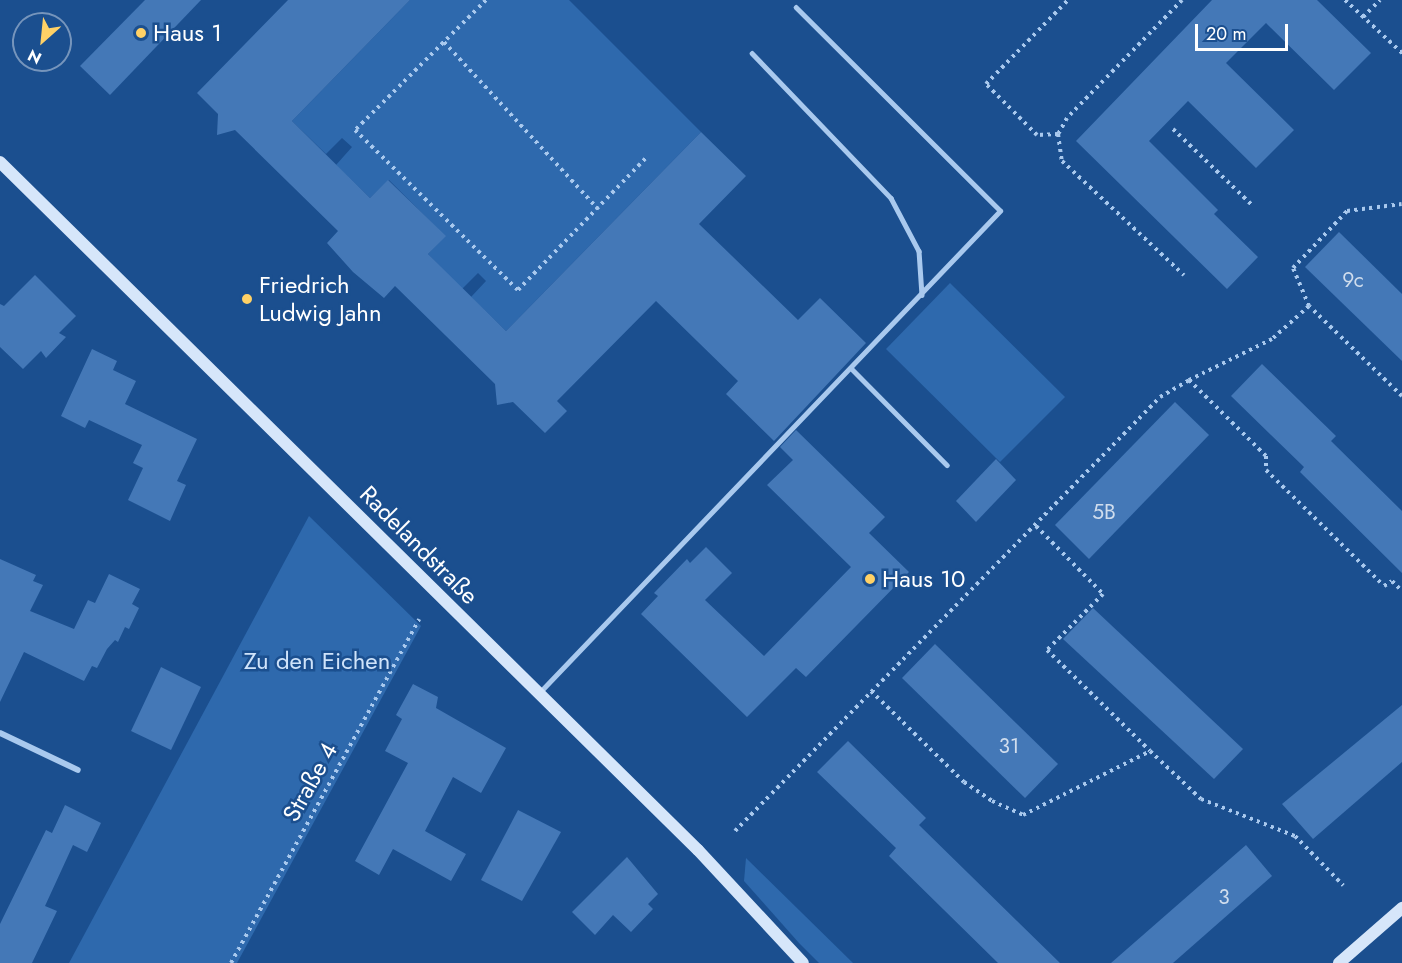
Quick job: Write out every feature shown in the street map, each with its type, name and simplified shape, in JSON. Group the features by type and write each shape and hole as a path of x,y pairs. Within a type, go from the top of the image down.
{"street":[{"name":"Radelandstraße","path":"0,162 698,850 803,963"},
{"path":"0,733 78,770"},
{"path":"1339,963 1402,908"}],"lane":[{"path":"539,693 922,296 1000,211 796,8"},
{"path":"752,53 891,198 919,251 922,296"},
{"path":"852,369 946,465"}],"path":[{"path":"486,0 355,130 518,290 648,156"},
{"path":"1058,134 1037,135 986,84 1068,0"},
{"path":"1182,0 1067,118 1058,134 1062,161 1184,275"},
{"path":"1346,0 1402,53"},
{"path":"1363,17 1380,0"},
{"path":"444,42 597,209"},
{"path":"1173,129 1253,206"},
{"path":"1402,204 1347,212 1293,268 1309,306 1402,396"},
{"path":"735,831 1160,397 1272,339 1309,306"},
{"path":"1189,380 1266,456 1266,470 1384,586 1392,581 1402,591"},
{"path":"1036,526 1103,594 1047,650 1201,799 1295,836 1343,885"},
{"name":"Straße 4","path":"231,963 419,619"},
{"path":"872,691 964,782 992,801 1023,815 1150,752"}],"green space":[{"path":"410,0 569,0 701,132 506,331 471,297 486,281 478,273 462,289 428,254 445,236 389,180 370,198 336,165 352,147 342,138 326,154 292,121"},
{"path":"950,283 1065,397 1000,462 886,349"},
{"name":"Zu den Eichen","path":"309,516 421,626 237,963 69,963"},
{"path":"746,858 853,963 819,963 744,881"}],"building":[{"name":"Haus 1","path":"145,0 201,0 110,95 80,66"},
{"path":"288,0 410,0 292,121 370,198 388,180 446,236 428,254 506,331 701,132 746,176 699,224 798,320 820,298 866,343 774,441 726,394 738,381 656,301 557,401 567,411 545,433 513,402 497,405 495,384 395,286 384,298 353,272 327,243 338,231 235,130 217,135 218,114 197,93"},
{"path":"1212,0 1317,0 1371,53 1334,90 1266,23 1226,63 1294,130 1256,168 1188,101 1149,141 1218,210 1214,214 1258,257 1227,289 1076,141"},
{"path":"1339,232 1402,294 1402,361 1305,267"},
{"path":"35,275 76,316 59,333 66,337 46,358 41,351 23,369 0,347 0,304 4,306"},
{"path":"92,349 117,361 113,370 136,381 125,404 197,439 177,481 186,485 170,521 128,500 143,468 133,463 142,445 89,420 85,428 61,416"},
{"path":"1262,364 1336,436 1331,441 1402,511 1402,573 1300,472 1304,467 1231,396"},
{"path":"1175,402 1209,435 1089,559 1055,525"},
{"name":"Haus 10","path":"796,430 885,517 869,533 909,572 806,677 796,668 747,717 641,614 658,596 654,593 687,559 690,563 706,547 732,573 705,600 764,656 851,567 767,485 793,460 780,447"},
{"path":"996,459 1016,480 976,522 956,501"},
{"path":"0,559 36,575 33,581 43,585 30,611 74,629 88,600 95,603 109,574 140,589 132,604 139,608 129,629 125,627 118,642 115,640 107,649 97,668 92,666 84,681 24,652 0,702"},
{"path":"1093,608 1243,749 1214,779 1063,639"},
{"path":"935,644 1058,764 1025,798 902,678"},
{"path":"161,667 201,687 171,750 131,731"},
{"path":"413,684 438,697 436,708 506,748 481,793 453,777 425,831 466,854 451,881 393,849 379,875 355,861 408,763 385,751 402,719 396,715"},
{"path":"1402,705 1402,762 1313,839 1282,804"},
{"path":"848,741 926,818 919,825 1060,963 998,963 889,856 896,848 817,772"},
{"path":"65,805 101,823 87,852 73,845 45,906 57,911 32,963 0,963 0,924 46,830 52,833"},
{"path":"518,810 561,832 522,901 481,880"},
{"path":"1246,845 1272,876 1173,963 1111,963"},
{"path":"627,857 658,894 648,904 653,909 631,932 613,915 595,935 572,912"}],"place":[{"name":"Haus 1","path":"141,33"},
{"name":"Friedrich Ludwig Jahn","path":"247,299"},
{"name":"Haus 10","path":"870,579"}]}
